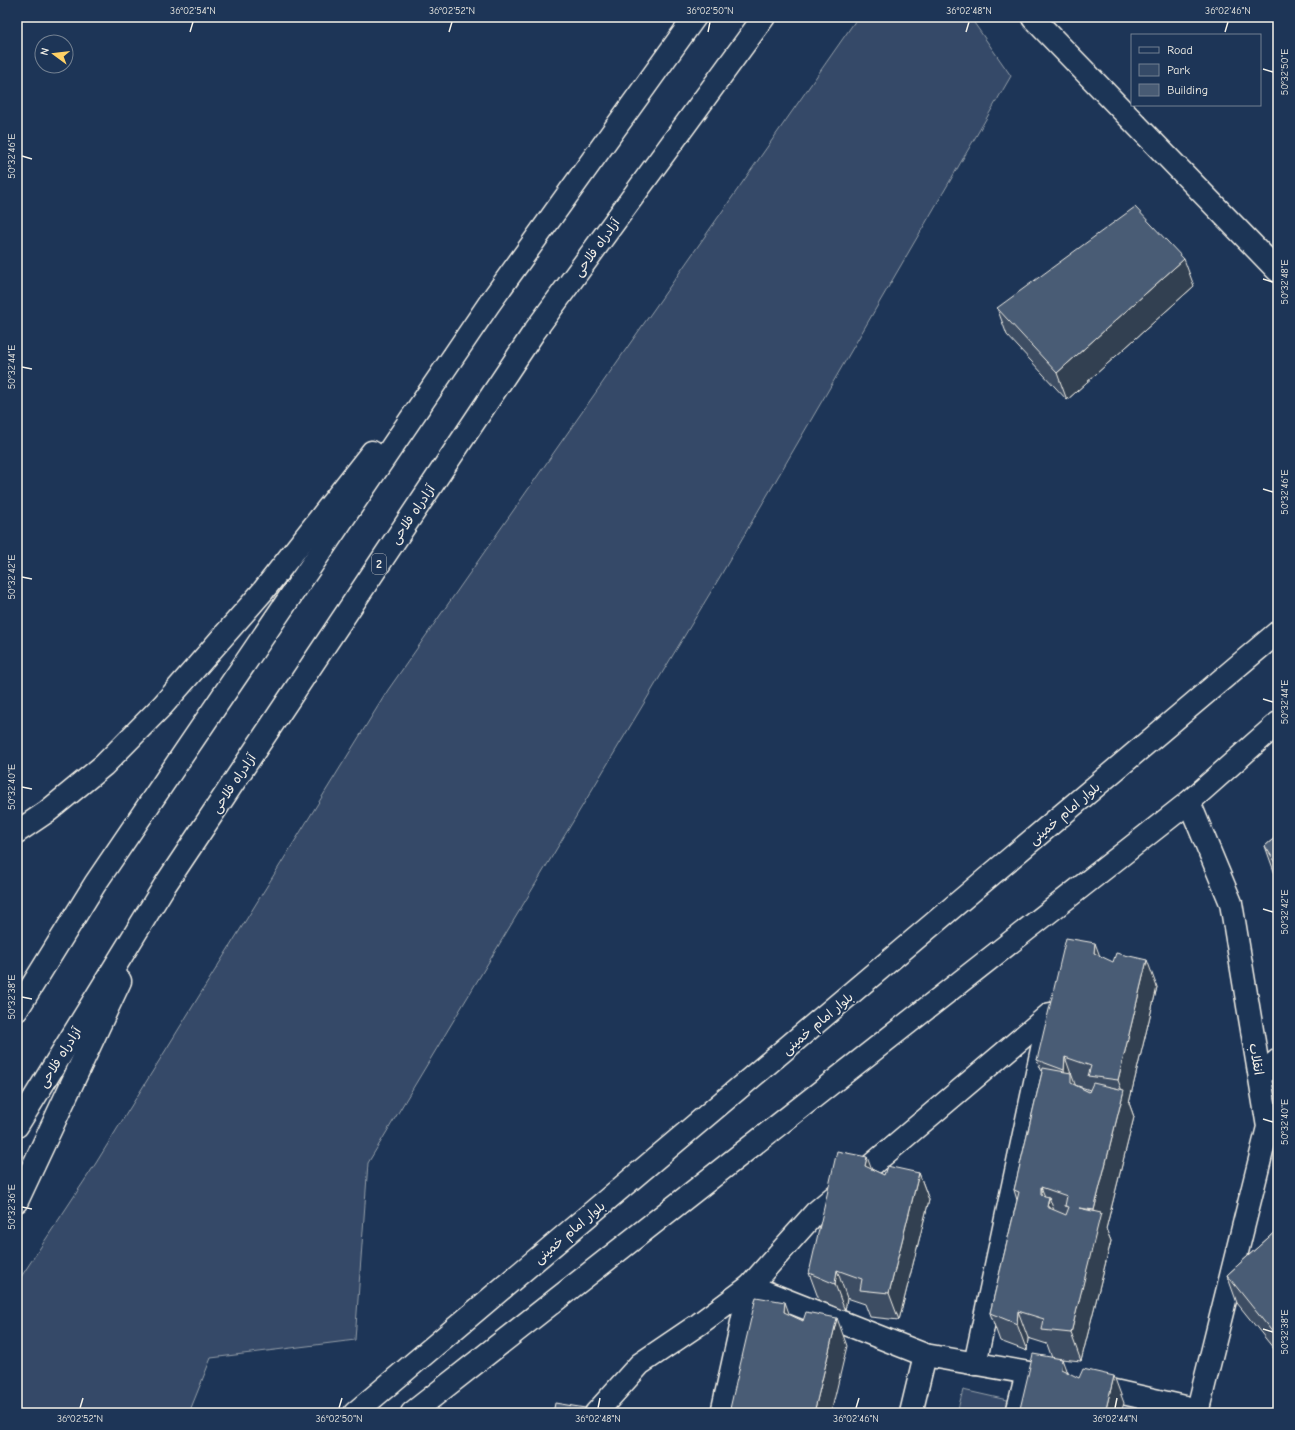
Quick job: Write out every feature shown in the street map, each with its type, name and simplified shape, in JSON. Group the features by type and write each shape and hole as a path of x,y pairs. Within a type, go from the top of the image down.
{"main road":[{"path":"17,1010 95,884 489,304 695,17"},
{"name":"آزادراه فلاحی","path":"17,1126 165,885 534,332 764,17"},
{"path":"1033,18 1278,271"},
{"path":"17,832 48,811 104,765 163,705 263,591 489,304"},
{"name":"بلوار امام خمینی","path":"355,1413 1278,632"},
{"path":"412,1413 1189,802 1278,723"},
{"name":"انقلاب","path":"1189,802 1231,903 1268,1128 1197,1412"},
{"path":"17,1201 165,885"},
{"path":"596,1413 640,1364 699,1324 750,1286 815,1214 1050,1014 975,1364"},
{"path":"1260,1076 1278,1060"},
{"path":"750,1286 925,1355 1067,1380 1197,1412"},
{"path":"722,1413 750,1286"},
{"path":"912,1413 925,1355"},
{"path":"1017,1413 1027,1373"}],"green space":[{"path":"858,17 970,17 1011,76 718,580 368,1163 355,1340 211,1358 189,1413 17,1413 17,1283 96,1163 388,690"},
{"path":"963,1390 1016,1402 1013,1413 957,1413"}],"building":[{"path":"1135,207 1184,259 1057,373 997,308"},
{"path":"1278,835 1278,866 1265,846"},
{"path":"1066,938 1095,943 1094,953 1113,962 1116,953 1147,960 1118,1080 1088,1076 1091,1066 1065,1057 1064,1070 1037,1060"},
{"path":"1043,1068 1071,1073 1071,1083 1089,1092 1093,1083 1124,1090 1094,1210 1079,1208 1101,1213 1071,1333 1042,1330 1044,1319 1018,1311 1017,1324 990,1313 1019,1192 1014,1190","holes":["1041,1187 1067,1196 1065,1206 1069,1207 1066,1215 1047,1207 1049,1197 1041,1195"]},
{"path":"837,1151 867,1157 865,1166 884,1175 887,1166 919,1173 889,1293 860,1290 862,1279 837,1270 835,1284 809,1273"},
{"path":"1278,1229 1278,1339 1227,1275"},
{"path":"756,1297 785,1302 784,1312 803,1321 806,1312 837,1318 814,1413 729,1413"},
{"path":"1033,1354 1062,1359 1061,1369 1079,1378 1083,1369 1114,1376 1105,1413 1019,1413"},
{"path":"555,1403 585,1408 584,1413 553,1413"}]}
